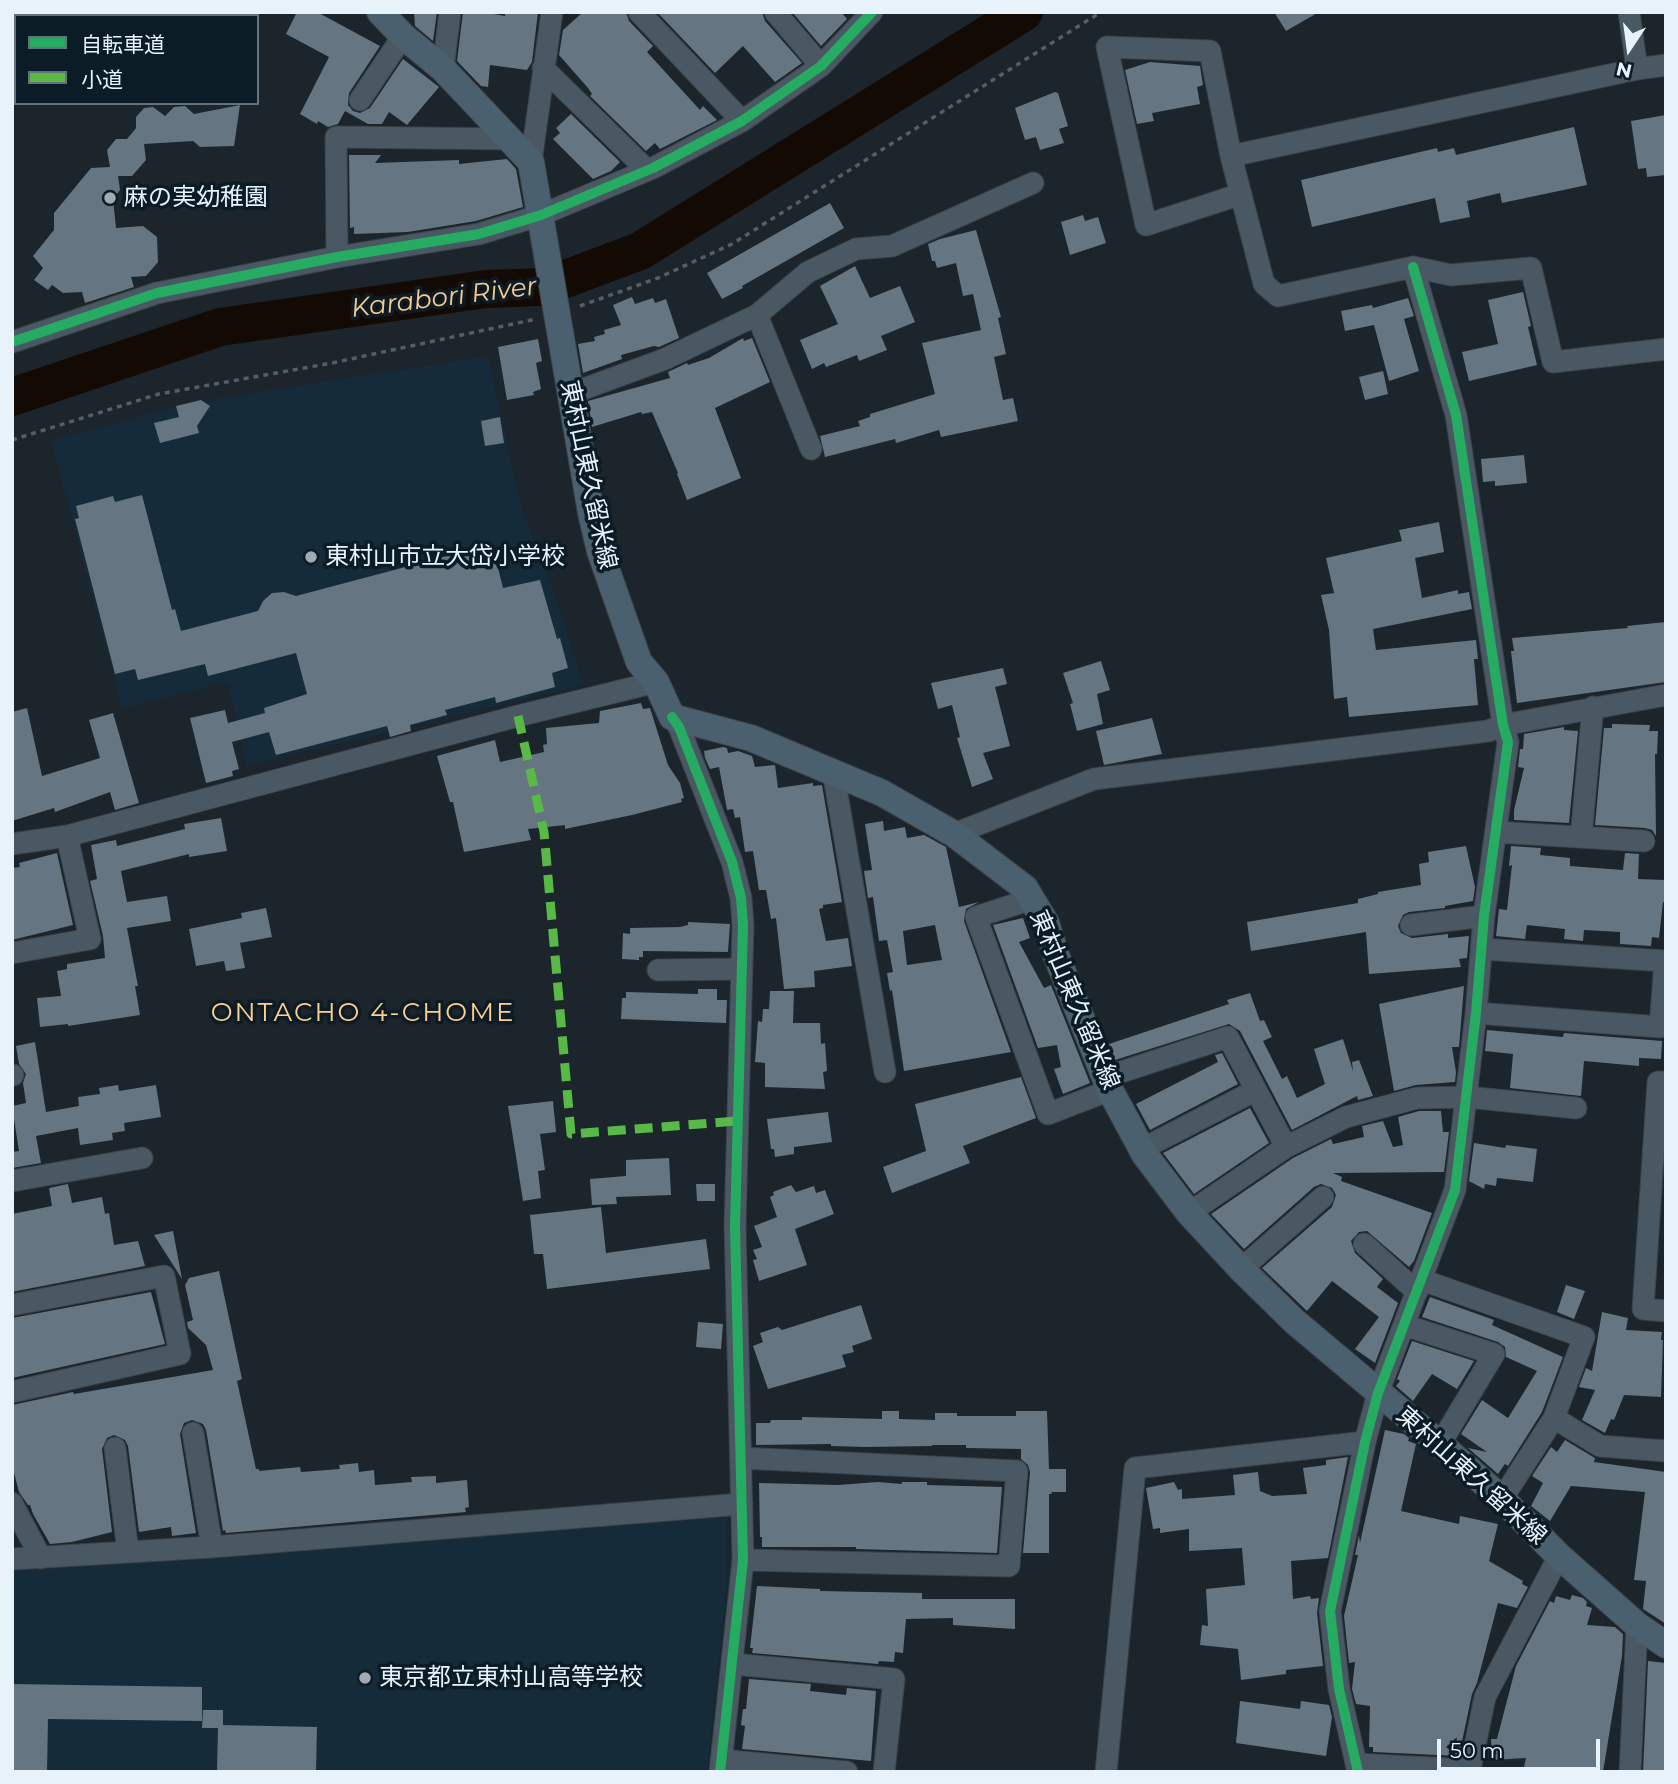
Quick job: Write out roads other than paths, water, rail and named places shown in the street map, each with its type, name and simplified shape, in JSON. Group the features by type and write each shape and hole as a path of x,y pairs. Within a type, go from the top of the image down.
{"main road":[{"name":"東村山東久留米線","path":"380,12 402,36 443,69 531,162 591,513 600,551 639,662 656,682 672,717 751,738 882,793 954,834 1024,888 1046,923 1056,955 1108,1084 1142,1149 1189,1213 1294,1321 1440,1444 1637,1625 1666,1645"}],"street":[{"path":"443,69 450,12"},
{"path":"531,162 552,12"},
{"path":"639,12 742,121"},
{"path":"775,12 821,66"},
{"path":"12,342 157,293 337,257 478,234 541,216 648,170 742,121 821,66 872,12"},
{"path":"1629,12 1637,69"},
{"path":"360,100 402,36"},
{"path":"1241,194 1146,225 1107,47 1210,51 1231,156 1241,194 1264,285 1278,296 1413,267 1451,275 1531,268 1553,362 1666,349"},
{"path":"1231,156 1666,65"},
{"path":"543,68 648,170"},
{"path":"337,257 336,136 512,139"},
{"path":"570,394 665,359 757,316 808,272 856,249 892,246 1033,183"},
{"path":"1413,267 1456,415 1503,725 1508,742 1484,916 1476,1013 1455,1190 1378,1393 1330,1611 1339,1689 1358,1768 1470,1770 1485,1697 1559,1556"},
{"path":"757,316 811,449"},
{"path":"12,844 67,835 656,682"},
{"path":"954,834 1094,779 1488,731 1503,725 1666,695"},
{"path":"1581,837 1593,707"},
{"path":"672,717 679,727 732,862 741,898 735,1226 743,1560 720,1766 847,1772"},
{"path":"833,771 885,1072"},
{"path":"1496,832 1644,841"},
{"path":"12,953 90,939 67,835"},
{"path":"1031,899 976,917 1048,1114 1108,1084 1228,1037 1286,1147"},
{"path":"1411,925 1484,916"},
{"path":"1476,1013 1660,1027 1665,961 1482,948"},
{"path":"658,970 741,969"},
{"path":"1666,1082 1658,1082 1643,1309 1666,1311"},
{"path":"1142,1149 1256,1090"},
{"path":"1189,1213 1286,1147 1346,1118 1417,1098 1467,1097 1576,1108"},
{"path":"12,1181 142,1158"},
{"path":"1241,1269 1323,1197"},
{"path":"1364,1244 1420,1286 1584,1337 1554,1418 1502,1499"},
{"path":"12,1305 164,1276 180,1354 12,1392"},
{"path":"1404,1325 1494,1354 1440,1444"},
{"path":"1554,1418 1600,1446 1666,1451"},
{"path":"193,1433 212,1547"},
{"path":"1106,1772 1135,1468 1365,1443"},
{"path":"115,1448 128,1552"},
{"path":"741,1458 1017,1471 1009,1566 743,1560"},
{"path":"12,1503 41,1558"},
{"path":"12,1559 212,1547 742,1504"},
{"path":"1630,1772 1637,1625"},
{"path":"733,1664 894,1679 884,1772"}],"waterway":[{"name":"Karabori River","path":"12,397 220,327 486,289 544,287 640,251 1024,12"}],"place":[{"name":"麻の実幼稚園","path":"110,198"},
{"name":"東村山市立大岱小学校","path":"311,557"},
{"name":"東京都立東村山高等学校","path":"365,1678"}],"district":[{"name":"ONTACHO 4-CHOME","path":"363,1013"}]}
